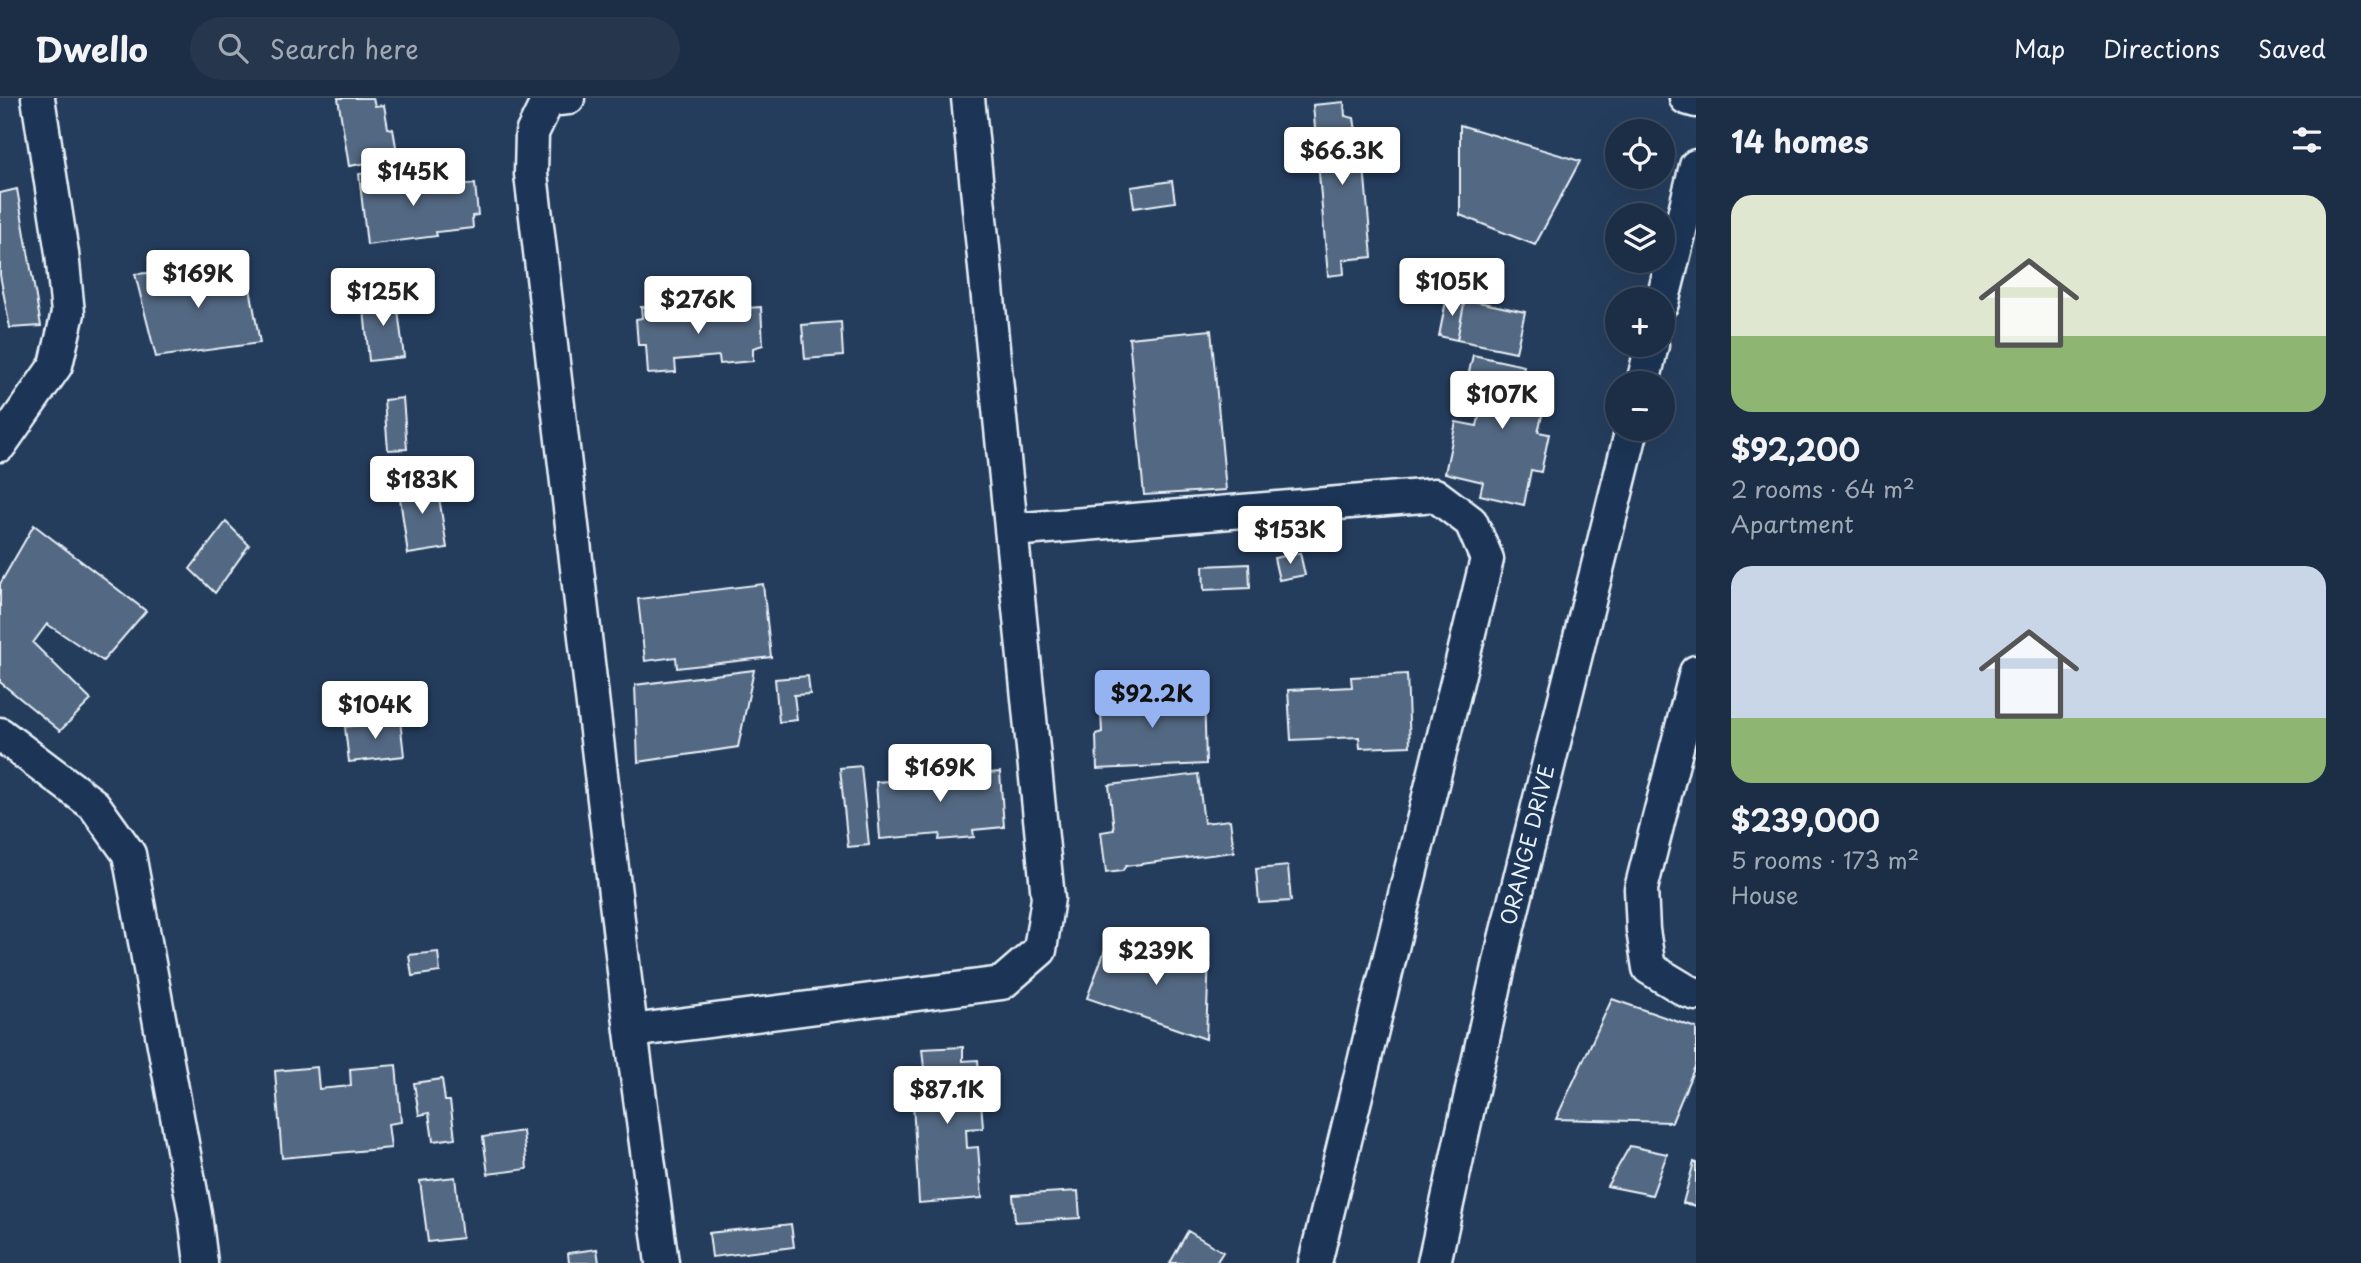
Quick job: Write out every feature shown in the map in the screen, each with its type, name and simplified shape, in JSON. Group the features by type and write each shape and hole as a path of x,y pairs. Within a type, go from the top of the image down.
{"street":[{"path":"0,445 56,365 68,313 62,253 38,98"},
{"path":"568,98 548,100 531,133 531,174 631,1031 662,1263"},
{"path":"631,1031 1002,983 1040,950 1048,898 968,98"},
{"path":"1686,98 1696,101"},
{"path":"1666,287 1696,166"},
{"name":"ORANGE DRIVE","path":"1434,1263 1505,939 1629,441"},
{"path":"1012,530 1435,495 1471,522 1487,559 1315,1263"},
{"path":"1696,672 1641,889 1643,930 1649,968 1696,994"},
{"path":"0,734 94,804 129,854 195,1214 201,1263"}],"building":[{"path":"338,98 373,98 375,106 384,105 388,128 393,129 398,158 349,166"},
{"path":"1344,102 1345,116 1354,118 1356,131 1361,132 1372,257 1343,260 1344,274 1328,276 1313,105"},
{"path":"1460,125 1580,161 1535,245 1460,215"},
{"path":"400,169 401,186 436,182 437,188 475,184 478,215 472,216 473,228 436,232 437,236 367,245 359,174"},
{"path":"1172,181 1175,202 1134,208 1131,187"},
{"path":"17,189 41,326 10,328 0,275 0,193"},
{"path":"246,266 260,343 156,357 135,274"},
{"path":"396,295 404,357 369,361 363,299"},
{"path":"1447,296 1465,299 1457,340 1439,336"},
{"path":"1465,299 1525,312 1516,352 1457,340"},
{"path":"668,306 668,313 761,307 763,345 753,348 753,361 720,364 719,356 675,360 676,372 648,374 646,345 638,345 636,319 642,318 641,307"},
{"path":"841,322 843,356 805,359 802,325"},
{"path":"1211,330 1226,490 1144,495 1129,338"},
{"path":"1473,355 1524,366 1523,373 1551,379 1538,432 1549,434 1541,472 1531,470 1524,505 1480,495 1483,482 1445,473 1456,422 1477,426 1484,393 1465,389"},
{"path":"403,398 407,449 388,450 384,400"},
{"path":"436,478 447,548 408,554 398,484"},
{"path":"226,522 249,545 215,593 190,569"},
{"path":"34,525 146,611 103,661 47,624 33,643 91,700 60,731 0,682 0,584"},
{"path":"1300,553 1305,575 1279,580 1274,558"},
{"path":"1249,564 1250,588 1204,590 1203,566"},
{"path":"763,584 771,657 677,668 676,657 645,661 638,599"},
{"path":"754,670 738,747 638,762 635,685"},
{"path":"1407,674 1410,746 1360,748 1359,737 1291,740 1288,690 1352,687 1351,677"},
{"path":"808,676 810,694 794,695 797,720 779,722 775,679"},
{"path":"1204,690 1206,764 1097,769 1096,734 1102,732 1100,693 1140,692 1140,701 1161,700 1161,692"},
{"path":"400,720 404,756 349,762 345,727"},
{"path":"966,764 967,775 1000,772 1004,827 973,830 974,837 939,840 940,834 880,839 876,782 928,778 928,767"},
{"path":"861,766 869,845 848,847 840,768"},
{"path":"1198,774 1204,823 1230,820 1234,852 1126,866 1122,871 1106,873 1101,832 1114,830 1109,785"},
{"path":"1288,866 1291,901 1259,903 1256,869"},
{"path":"1105,950 1209,953 1206,1039 1087,998"},
{"path":"438,952 440,972 412,976 409,955"},
{"path":"1612,999 1696,1028 1696,1064 1672,1122 1556,1119"},
{"path":"963,1047 963,1061 978,1060 983,1128 966,1129 967,1148 978,1147 982,1198 919,1203 911,1071 924,1068 922,1049"},
{"path":"396,1065 401,1122 388,1124 391,1148 282,1158 275,1071 317,1067 319,1089 351,1086 350,1069"},
{"path":"442,1079 445,1101 450,1101 455,1138 433,1141 429,1113 419,1115 414,1083"},
{"path":"523,1131 527,1169 488,1174 483,1137"},
{"path":"1630,1146 1667,1154 1652,1195 1607,1186"},
{"path":"1694,1162 1696,1163 1696,1206 1683,1203"},
{"path":"455,1177 462,1238 428,1242 420,1181"},
{"path":"1078,1191 1080,1218 1015,1222 1013,1195"},
{"path":"791,1224 794,1247 712,1257 709,1233"},
{"path":"1188,1231 1223,1252 1216,1263 1170,1263"},
{"path":"597,1249 599,1263 569,1263 568,1253"}]}
